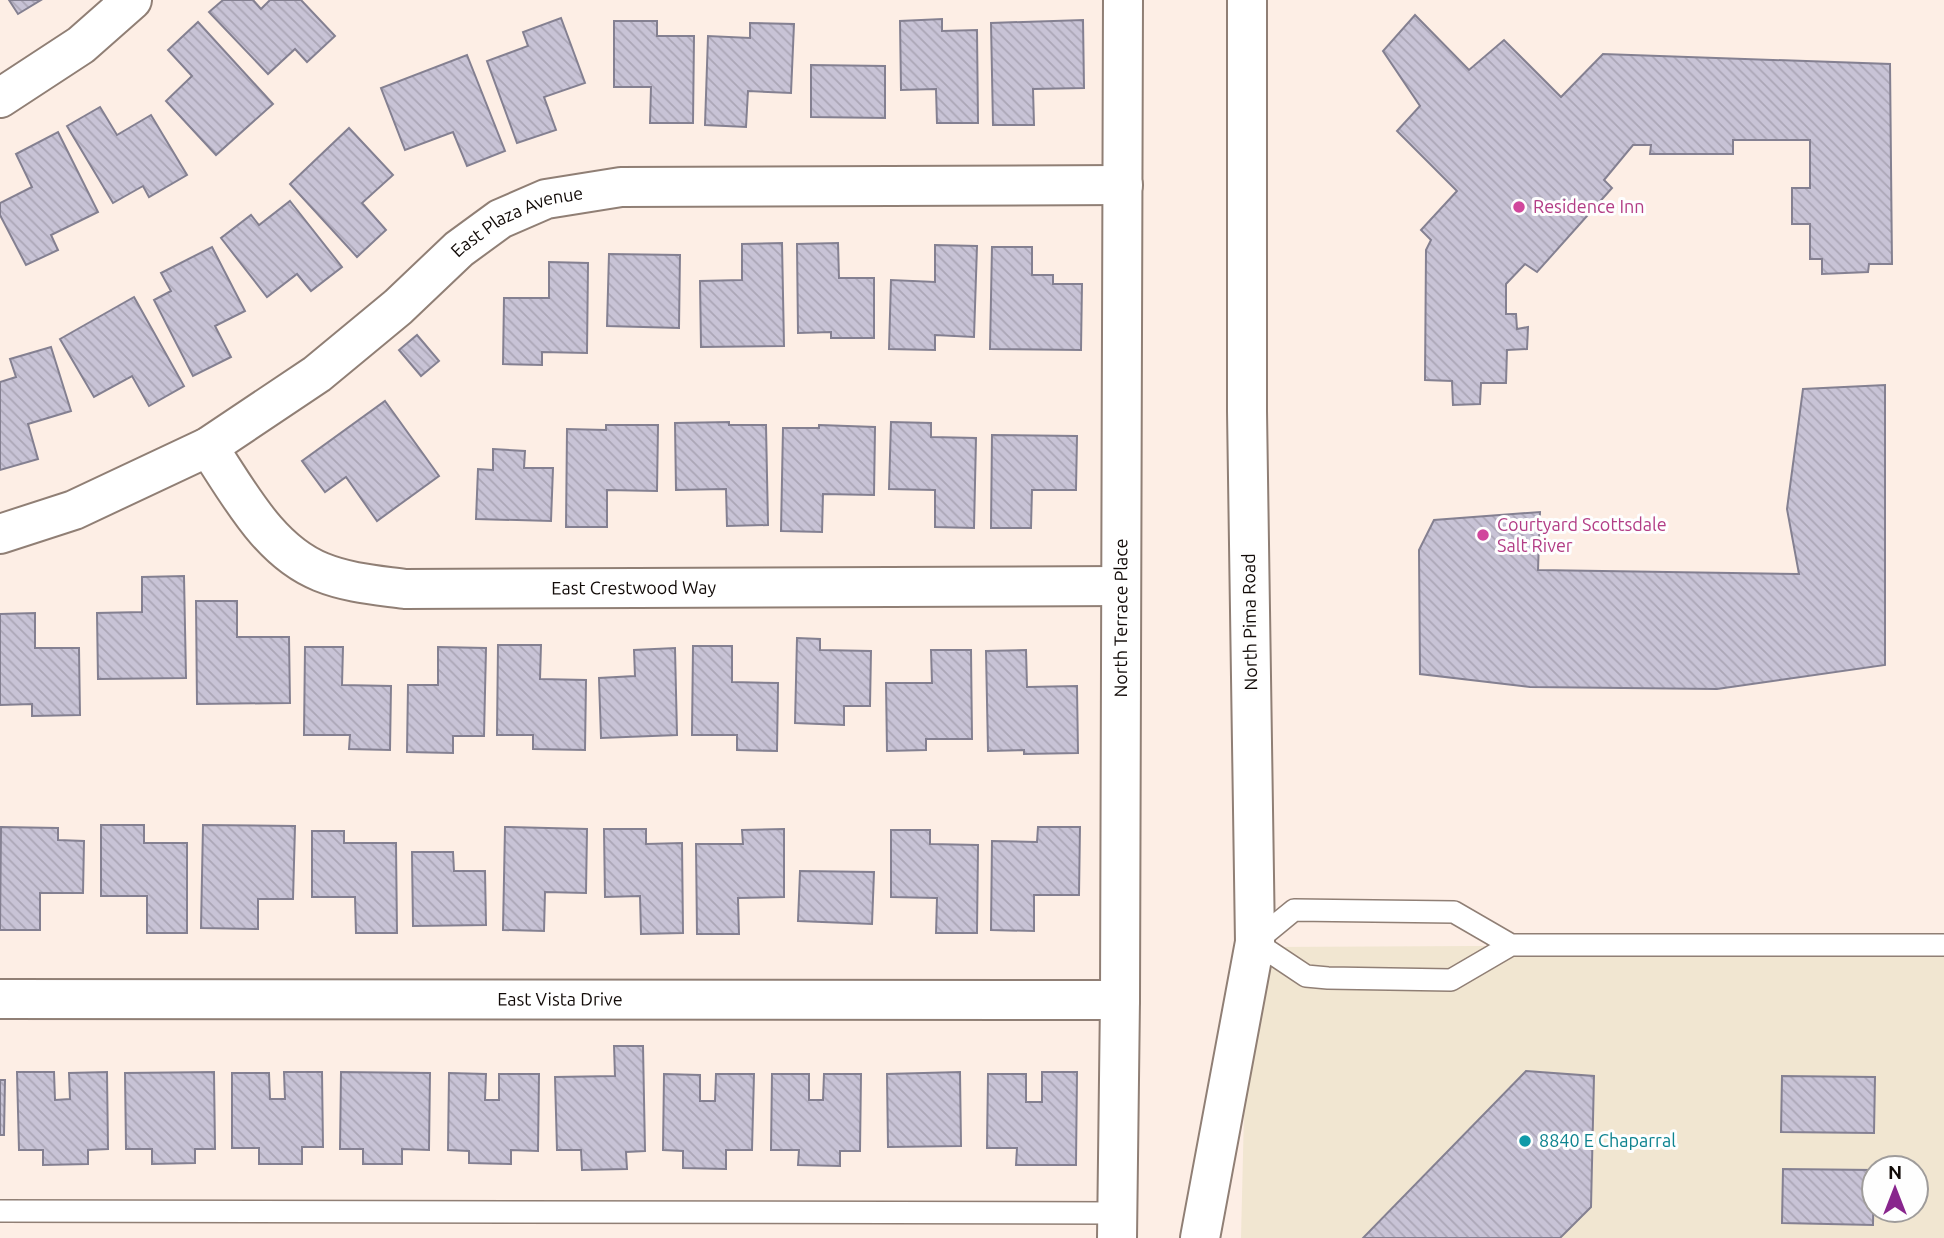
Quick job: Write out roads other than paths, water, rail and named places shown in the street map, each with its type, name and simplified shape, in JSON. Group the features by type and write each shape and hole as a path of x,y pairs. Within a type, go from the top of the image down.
{"street":[{"path":"0,98 81,45 132,0"},
{"name":"North Terrace Place","path":"1117,1225 1123,0"},
{"name":"North Pima Road","path":"1200,1238 1255,942 1247,411 1247,0"},
{"name":"East Plaza Avenue","path":"0,534 74,510 208,447 317,374 398,307 459,249 500,219 546,199 621,187 1123,185"},
{"name":"East Crestwood Way","path":"208,447 260,524 287,550 319,571 358,583 405,589 1120,586"},
{"name":"East Vista Drive","path":"0,999 1120,1000"}],"lane":[{"path":"1511,945 1451,980 1306,976 1255,942 1294,910 1454,912 1511,945 1944,945"},
{"path":"0,1211 1117,1225"}],"place":[{"name":"Residence Inn","path":"1519,207"},
{"name":"Courtyard Scottsdale Salt River","path":"1483,535"},
{"name":"8840 E Chaparral","path":"1525,1141"}]}
